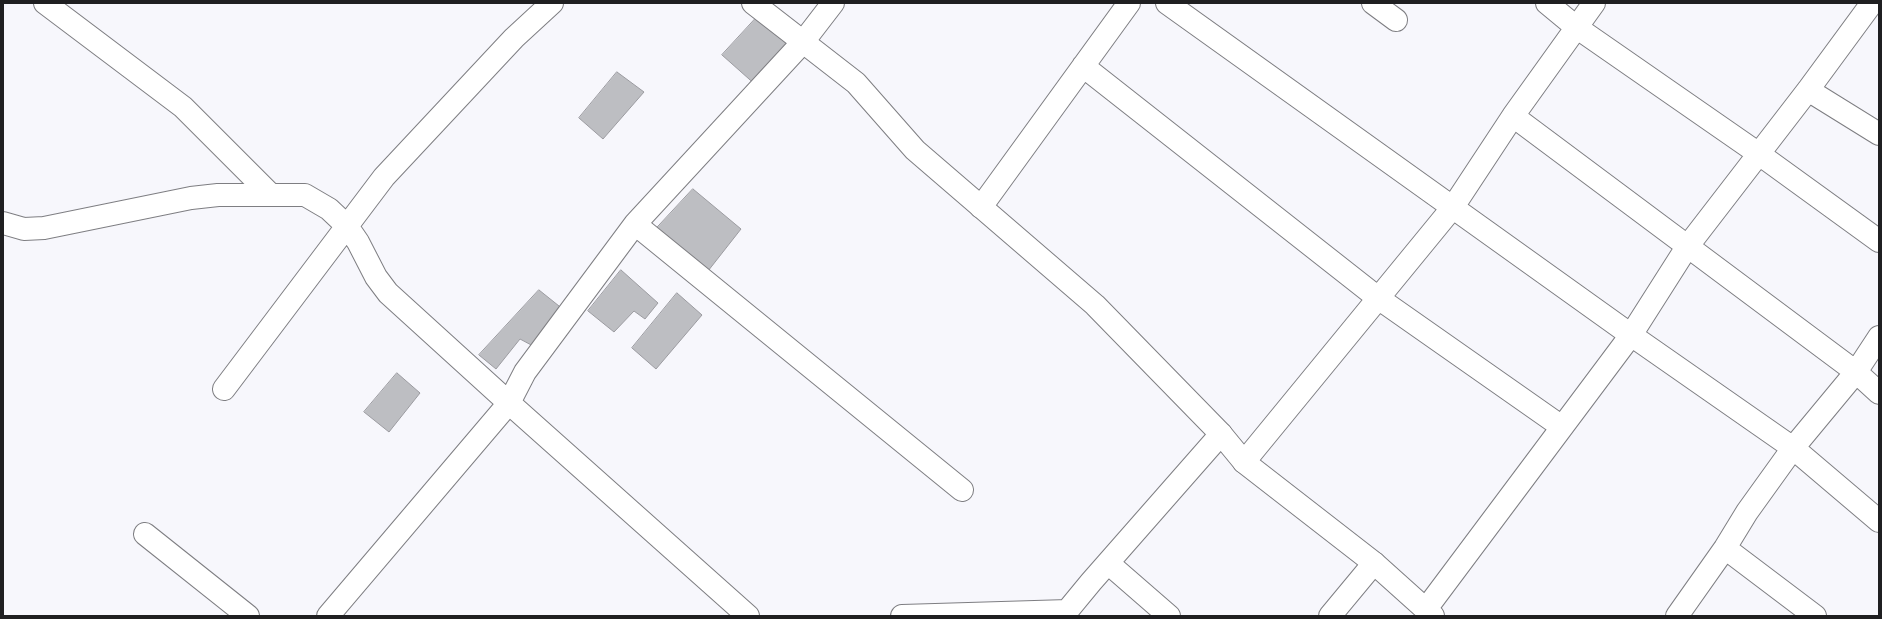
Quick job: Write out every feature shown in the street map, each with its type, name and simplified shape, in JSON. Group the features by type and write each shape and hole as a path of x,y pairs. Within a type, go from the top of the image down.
{"street":[{"path":"45,3 183,107 271,195"},
{"path":"224,389 384,177 514,38 552,3"},
{"path":"753,3 856,83 915,150 1095,305 1221,434 1244,462 1374,563 1430,612 1562,427 1631,335 1687,247 1808,90 1872,3"},
{"path":"328,616 509,403 525,372 635,224 803,42 833,3"},
{"path":"981,207 1129,3"},
{"path":"1168,3 1631,335 1792,448 1879,520"},
{"path":"1373,3 1396,20"},
{"path":"1547,3 1576,27 1758,154 1879,241"},
{"path":"1244,462 1453,207 1513,116 1594,3"},
{"path":"1083,66 1378,298 1562,427"},
{"path":"1808,90 1879,134"},
{"path":"1513,116 1856,372 1879,393"},
{"path":"3,223 24,229 44,228 190,198 218,195 305,195 329,209 347,226 358,242 376,277 388,293 748,616"},
{"path":"635,224 962,490"},
{"path":"1676,616 1725,548 1747,512 1792,448 1856,372 1879,337"},
{"path":"902,616 1065,613 1221,434"},
{"path":"145,534 248,616"},
{"path":"1725,548 1815,616"},
{"path":"1108,563 1169,616"},
{"path":"1330,616 1374,563"}],"building":[{"path":"757,17 794,47 758,87 722,55"},
{"path":"617,72 644,92 603,139 579,118"},
{"path":"693,189 741,229 708,271 654,231"},
{"path":"621,270 658,303 645,319 634,311 614,332 588,311"},
{"path":"539,290 564,310 535,347 520,339 496,369 479,355"},
{"path":"677,293 702,315 656,369 632,348"},
{"path":"397,373 420,393 389,432 364,412"}]}
